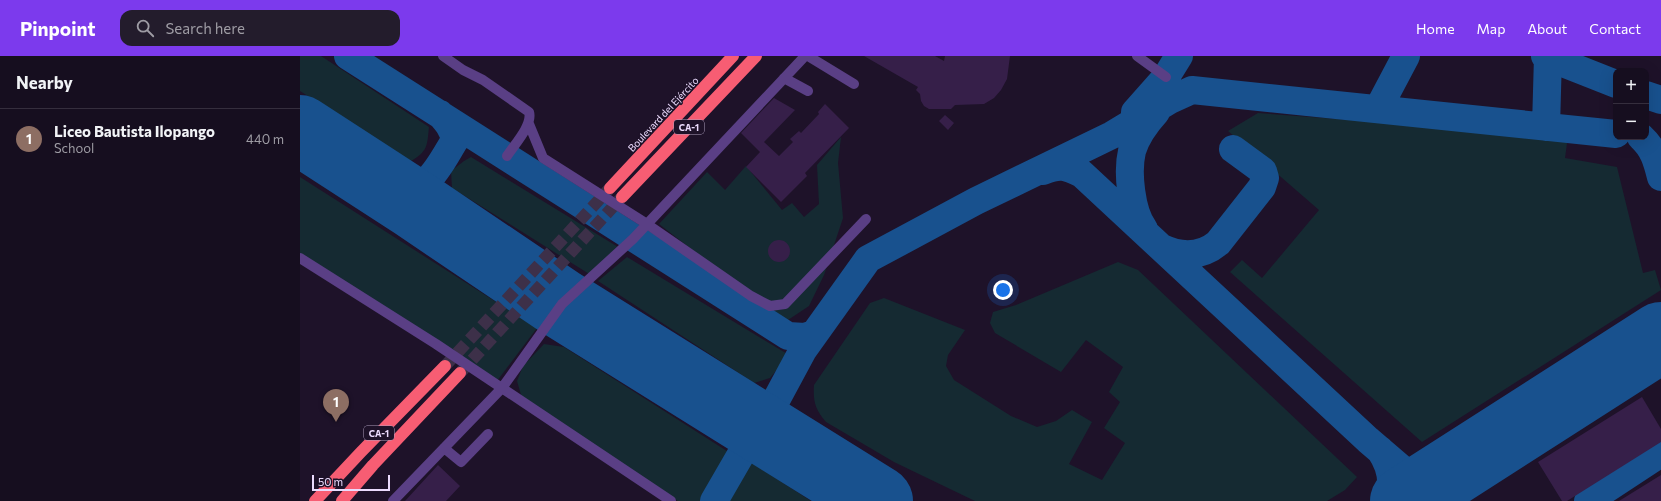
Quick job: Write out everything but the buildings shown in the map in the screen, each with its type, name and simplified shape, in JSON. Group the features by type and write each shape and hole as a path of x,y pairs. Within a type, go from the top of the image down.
{"highway":[{"name":"Boulevard del Ejército","path":"610,188 733,56"},
{"name":"CA-1","path":"622,197 756,56"},
{"name":"CA-1","path":"315,501 445,366"},
{"name":"CA-1","path":"342,501 373,465 460,373"}],"lane":[{"path":"443,56 463,70 483,80 529,112 529,124 507,156"},
{"path":"393,501 502,388 562,304 633,239 806,56 854,84"},
{"path":"1137,56 1166,76"},
{"path":"784,78 808,91"},
{"path":"529,124 543,158 647,224 751,296 770,306 785,304 866,218"},
{"path":"300,258 436,344 671,501"},
{"path":"444,448 461,462 488,434"}],"shaded area":[{"path":"300,56 321,56 429,127 427,143 424,151 411,161 300,91"},
{"path":"1258,113 1568,136 1565,158 1617,167 1643,273 1655,270 1661,290 1422,442 1230,272 1242,260 1262,278 1319,210 1228,131"},
{"path":"841,137 838,163 843,218 824,275 809,306 785,322 659,224 707,172 725,190 746,166 782,210 792,203 804,217 819,204 817,165"},
{"path":"471,157 618,247 594,277 452,188 451,171"},
{"path":"300,177 537,328 497,381 300,255"},
{"path":"627,257 789,355 770,378 754,383 598,281"},
{"path":"1118,262 1138,270 1357,477 1345,490 1327,501 975,501 894,462 826,422 817,409 814,401 814,385 870,303 884,298 965,330 948,355 946,366 954,380 1011,416 1037,427 1056,421 1072,410 1092,422 1069,464 1102,480 1125,443 1104,428 1120,402 1109,392 1123,367 1086,340 1061,372 995,333 990,323 993,312 1016,305"},
{"path":"544,344 564,347 730,453 702,501 678,501 522,398 517,381 523,366"},
{"path":"751,462 811,501 727,501"}],"taxiway":[{"path":"348,56 788,336 805,337 813,334"},
{"path":"1135,112 1166,77 1179,56"},
{"path":"1378,109 1406,56"},
{"path":"1545,56 1613,83"},
{"path":"1546,127 1548,56"},
{"path":"789,445 779,433 773,422 772,413 775,402 803,350 868,259 976,201 1112,135 1170,100 1192,90 1613,134"},
{"path":"1649,96 1661,100"},
{"path":"1144,229 1136,213 1131,192 1131,160 1132,151 1139,135 1156,112"},
{"path":"374,177 396,188 407,189 425,183 432,176 455,140 450,126 440,114"},
{"path":"1643,140 1652,151 1661,177"},
{"path":"1162,248 1184,254 1198,253 1211,248 1218,243 1262,187 1265,178 1263,171 1233,149"},
{"path":"1043,171 1054,167 1063,167 1082,174 1368,440 1424,488 1436,501"},
{"path":"429,179 428,187 432,205 438,215 448,226"},
{"path":"731,409 754,414 759,413 775,402"},
{"path":"714,501 758,425"},
{"path":"1380,450 1389,468 1391,481 1391,488 1387,501"},
{"path":"1588,501 1661,453"}],"runway":[{"path":"300,130 414,204 562,304 878,501"},
{"path":"1405,501 1661,337"}],"tunnel":[{"path":"445,366 610,188"},
{"path":"460,373 622,197"}],"place":[{"name":"Liceo Bautista Ilopango","path":"336,422"}]}
